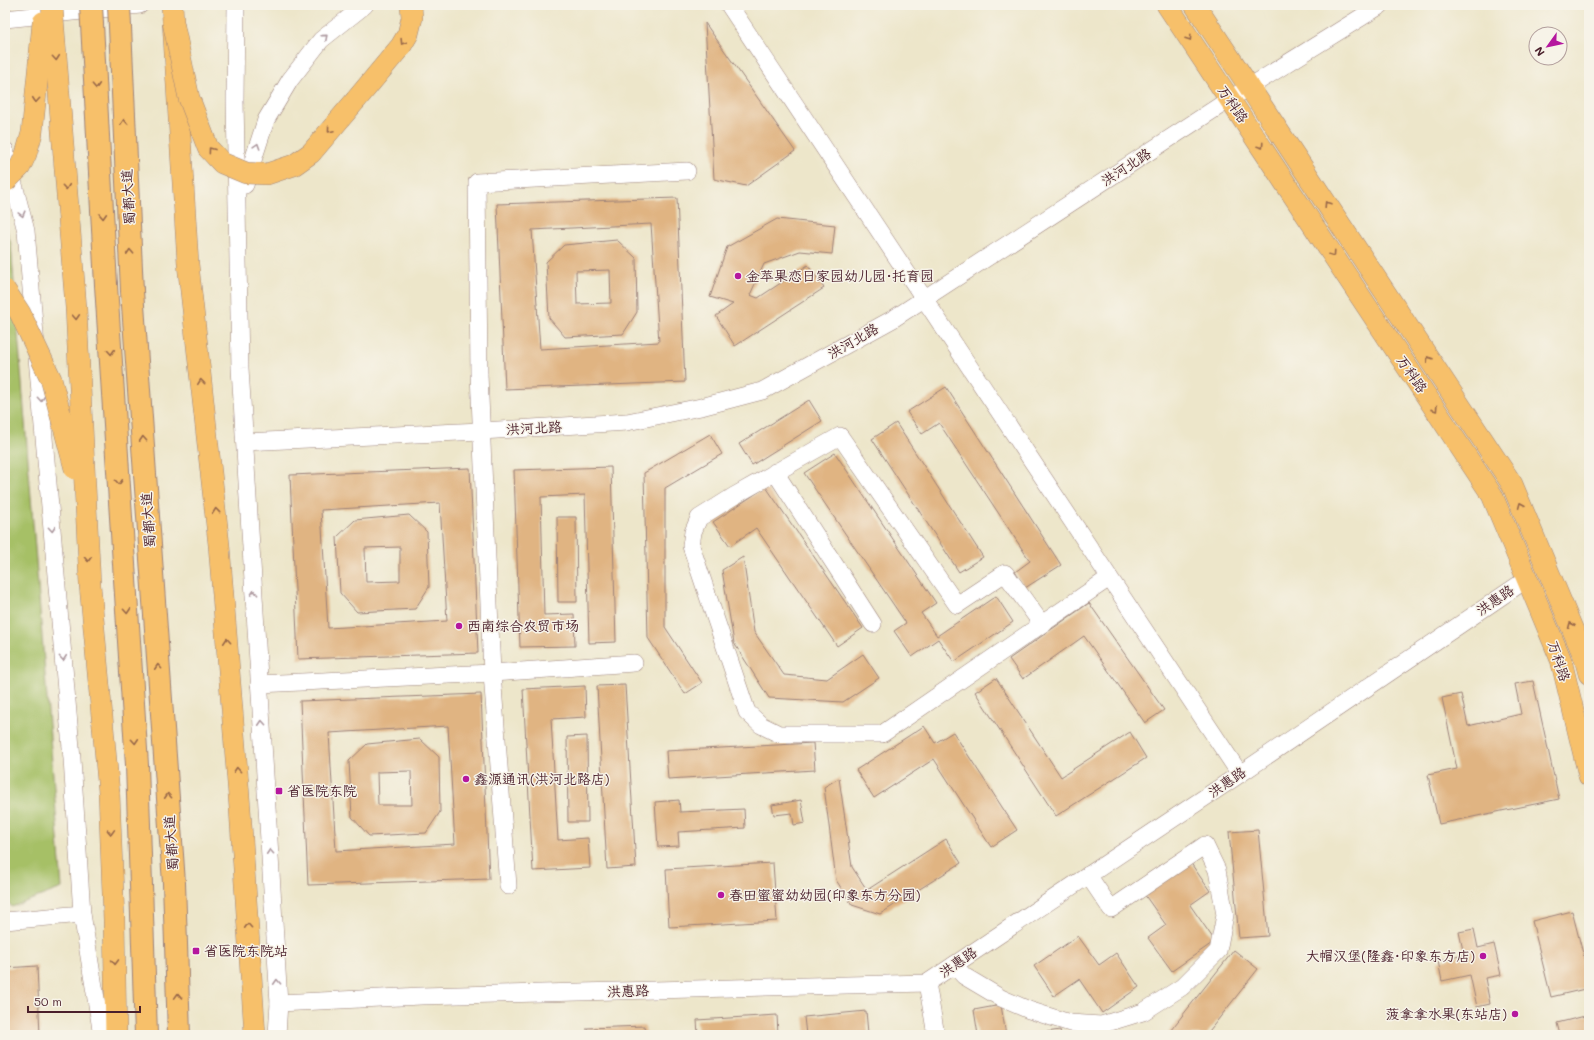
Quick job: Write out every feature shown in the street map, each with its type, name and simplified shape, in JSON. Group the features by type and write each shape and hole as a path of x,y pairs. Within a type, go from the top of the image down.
{"highway":[{"name":"蜀都大道","path":"92,5 106,285 137,765 146,1035"},
{"name":"蜀都大道","path":"119,5 132,290 174,883 179,1035"}],"main road":[{"path":"5,182 20,167 26,154 32,133 44,5"},
{"path":"52,5 76,308 90,585 109,793 114,920 116,1035"},
{"path":"172,14 189,98 208,148 222,163 246,173 267,174 294,165 310,153 401,46 408,34 412,18 411,5"},
{"name":"万科路","path":"1167,5 1492,495 1561,660 1589,776"},
{"name":"万科路","path":"1195,5 1512,484 1585,659 1589,674"},
{"path":"172,14 188,264 219,545 240,809 255,1035"},
{"path":"5,290 20,313 51,379 86,508"}],"street":[{"path":"5,19 140,5"},
{"path":"236,5 235,100 240,368 279,1003 277,1035"},
{"path":"237,210 266,120 282,93 321,40 365,5"},
{"path":"729,5 1240,774"},
{"name":"洪河北路","path":"245,442 481,431 627,422 701,407 762,391 893,319 1230,100 1381,5"},
{"path":"6,154 26,231 71,751 82,914 102,1035"},
{"path":"508,886 492,673 481,431 477,182 687,171"},
{"path":"1042,623 1005,573 957,605 840,436 775,472 699,518 693,532 691,546 747,712 761,725 779,734 882,734 1109,578"},
{"path":"775,472 873,624"},
{"name":"洪惠路","path":"279,1003 421,996 927,983 1240,774 1527,579"},
{"path":"259,684 492,673 634,663"},
{"path":"954,965 964,976 1001,998 1029,1010 1070,1023 1102,1025 1142,1012 1182,987 1218,951 1225,915 1217,870 1205,845 1110,909 1088,875"},
{"path":"5,921 82,914"},
{"path":"927,983 936,1035"}],"green space":[{"path":"5,224 11,245 62,888 12,907 5,899"}],"building":[{"path":"705,23 795,151 746,186 714,179"},
{"path":"677,198 685,382 505,389 497,204","holes":["651,224 659,342 540,349 532,230"]},
{"name":"金苹果恋日家园幼儿园·托育园","path":"777,219 835,225 832,254 800,251 764,264 750,295 758,298 808,265 824,288 735,346 716,316 733,304 710,297 727,247"},
{"path":"617,240 636,258 637,312 623,334 565,337 549,318 546,262 564,245","holes":["610,270 611,303 577,304 576,271"]},
{"path":"946,387 1061,565 1025,588 1015,572 1030,561 939,423 922,434 907,412"},
{"path":"809,400 822,421 752,465 739,444"},
{"path":"896,423 983,557 959,572 872,439"},
{"path":"710,434 722,454 665,488 665,627 702,683 685,694 648,638 644,473"},
{"path":"835,453 936,603 921,613 937,636 996,596 1013,622 954,662 938,639 912,657 894,631 906,623 804,473"},
{"path":"611,467 616,642 589,643 585,495 541,497 544,615 574,614 575,646 520,647 514,470"},
{"path":"470,468 478,653 298,659 290,475","holes":["440,503 447,621 328,628 321,510"]},
{"path":"766,487 863,628 837,646 756,528 730,546 713,522"},
{"path":"409,515 427,532 429,587 415,609 357,612 340,593 337,537 355,520","holes":["400,547 400,581 366,582 365,548"]},
{"path":"557,517 576,517 577,602 558,602"},
{"path":"743,557 754,632 784,675 827,679 863,654 879,678 843,702 769,698 734,643 722,570"},
{"path":"1089,603 1164,710 1145,723 1084,636 1023,679 1009,659"},
{"path":"996,678 1061,777 1130,732 1146,758 1056,816 975,692"},
{"path":"1533,681 1559,799 1439,824 1428,775 1457,769 1442,698 1461,694 1468,726 1521,714 1515,684"},
{"path":"625,685 636,867 607,869 597,686"},
{"path":"585,686 586,717 551,719 558,840 588,838 590,868 533,871 523,689"},
{"path":"481,694 489,879 308,885 300,701","holes":["448,726 455,844 336,851 329,733"]},
{"path":"924,726 935,743 953,732 1017,830 991,847 934,759 874,798 856,770"},
{"path":"587,736 588,822 568,822 567,737"},
{"path":"420,739 439,757 440,812 426,833 369,836 352,817 349,761 367,744","holes":["411,771 412,805 378,805 377,772"]},
{"path":"813,743 815,770 668,779 666,751"},
{"path":"839,778 852,867 867,890 946,839 961,863 880,914 852,905 836,880 824,787"},
{"path":"679,800 680,812 744,809 745,828 678,832 679,846 658,847 655,802"},
{"path":"801,800 805,823 794,825 792,813 774,815 772,805"},
{"path":"1258,830 1268,936 1239,938 1229,832"},
{"path":"1190,862 1210,891 1190,905 1215,941 1172,971 1148,938 1166,925 1144,894"},
{"name":"春田蜜蜜幼幼园(印象东方分园)","path":"773,863 777,921 669,927 666,869"},
{"path":"1572,911 1589,977 1589,988 1551,997 1532,921"},
{"path":"1474,929 1478,948 1494,944 1501,975 1485,978 1490,1004 1477,1007 1470,975 1442,981 1438,961 1464,955 1459,932"},
{"path":"1078,936 1099,965 1116,953 1139,987 1102,1013 1079,979 1054,996 1034,966"},
{"path":"1234,950 1258,969 1206,1035 1167,1035"},
{"path":"37,966 40,1035 5,1035 5,968"},
{"path":"1001,1005 1006,1035 978,1035 974,1010"},
{"path":"866,1011 868,1033 852,1035 806,1035 804,1017"},
{"path":"777,1015 778,1035 698,1035 697,1020"},
{"path":"1589,1015 1589,1035 1560,1035 1557,1023"},
{"path":"645,1026 646,1035 587,1035 587,1028"},
{"path":"1060,1030 1061,1035 1033,1035 1033,1034"},
{"path":"1127,1033 1127,1035 1117,1035 1117,1034"}],"place":[{"name":"金苹果恋日家园幼儿园·托育园","path":"738,276"},
{"name":"西南综合农贸市场","path":"459,626"},
{"name":"鑫源通讯(洪河北路店)","path":"466,779"},
{"name":"省医院东院","path":"279,791"},
{"name":"春田蜜蜜幼幼园(印象东方分园)","path":"721,895"},
{"name":"省医院东院站","path":"196,951"},
{"name":"大帽汉堡(隆鑫·印象东方店)","path":"1483,956"},
{"name":"菠拿拿水果(东站店)","path":"1515,1014"}]}
